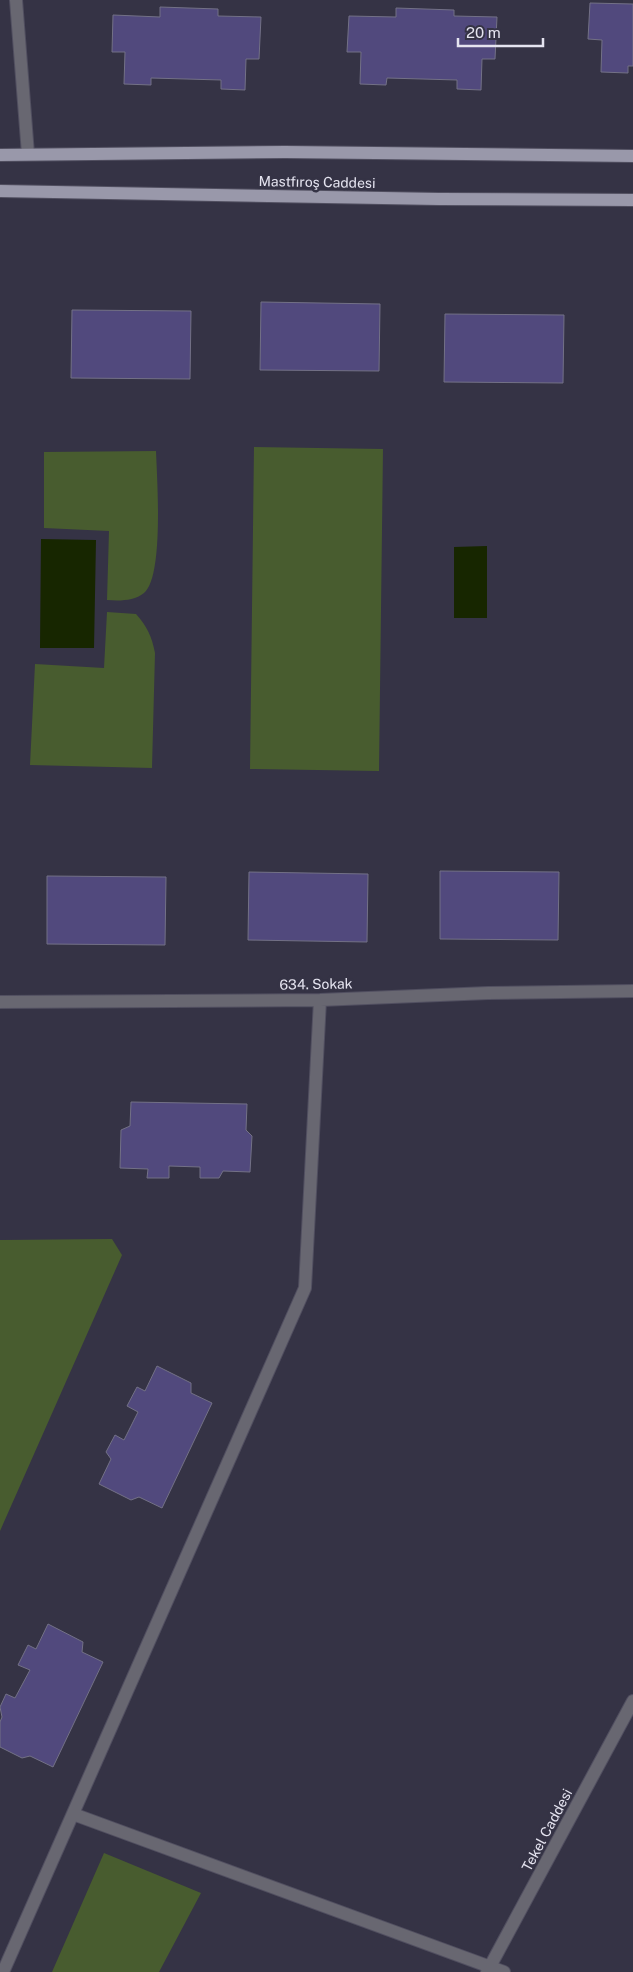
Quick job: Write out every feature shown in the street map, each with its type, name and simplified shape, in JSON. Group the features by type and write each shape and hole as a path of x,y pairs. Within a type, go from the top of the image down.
{"main road":[{"name":"Mastfıroş Caddesi","path":"0,155 286,152 633,156"},
{"name":"Mastfıroş Caddesi","path":"0,191 439,199 633,200"}],"street":[{"path":"16,0 28,154"},
{"name":"634. Sokak","path":"0,1002 320,1000 488,993 633,991"},
{"path":"3,1972 305,1288 320,1000"},
{"name":"Tekel Caddesi","path":"488,1970 633,1701"},
{"path":"73,1814 488,1970 504,1972"}],"shaded area":[{"path":"254,447 383,449 379,771 250,769"},
{"path":"156,451 157,548 150,583 144,593 136,598 107,600 109,531 44,528 44,452"},
{"path":"41,539 96,540 94,648 40,648"},
{"path":"487,546 487,618 454,618 454,547"},
{"path":"107,612 136,614 146,627 152,642 155,653 152,768 30,765 35,664 104,668"},
{"path":"112,1239 122,1255 0,1531 0,1240"},
{"path":"104,1853 201,1893 159,1972 52,1972"}],"building":[{"path":"590,3 633,4 633,66 628,66 628,73 601,72 602,40 588,39"},
{"path":"160,7 218,9 218,16 261,17 259,59 246,59 245,90 221,89 221,80 151,78 151,85 124,84 125,52 112,52 113,15 160,17"},
{"path":"396,8 454,10 454,16 497,17 495,59 482,59 481,90 457,89 457,80 387,78 386,85 360,84 361,52 347,52 349,16 396,17"},
{"path":"261,302 380,304 379,371 260,370"},
{"path":"72,310 191,311 190,379 71,378"},
{"path":"445,314 564,315 563,383 444,382"},
{"path":"440,871 559,872 558,940 440,939"},
{"path":"249,872 368,874 367,942 248,940"},
{"path":"47,876 166,877 165,945 47,944"},
{"path":"131,1102 247,1104 246,1130 252,1136 250,1172 223,1171 219,1178 200,1178 200,1167 169,1166 169,1178 147,1178 148,1169 120,1168 121,1130 130,1126"},
{"path":"157,1366 191,1383 191,1393 212,1403 162,1508 139,1497 131,1500 99,1484 111,1459 106,1452 115,1435 124,1440 138,1412 127,1406 137,1387 145,1391"},
{"path":"48,1624 83,1642 82,1652 103,1662 53,1767 30,1756 22,1758 0,1747 0,1722 2,1717 0,1707 6,1694 15,1698 30,1670 18,1665 28,1645 36,1649"}]}
